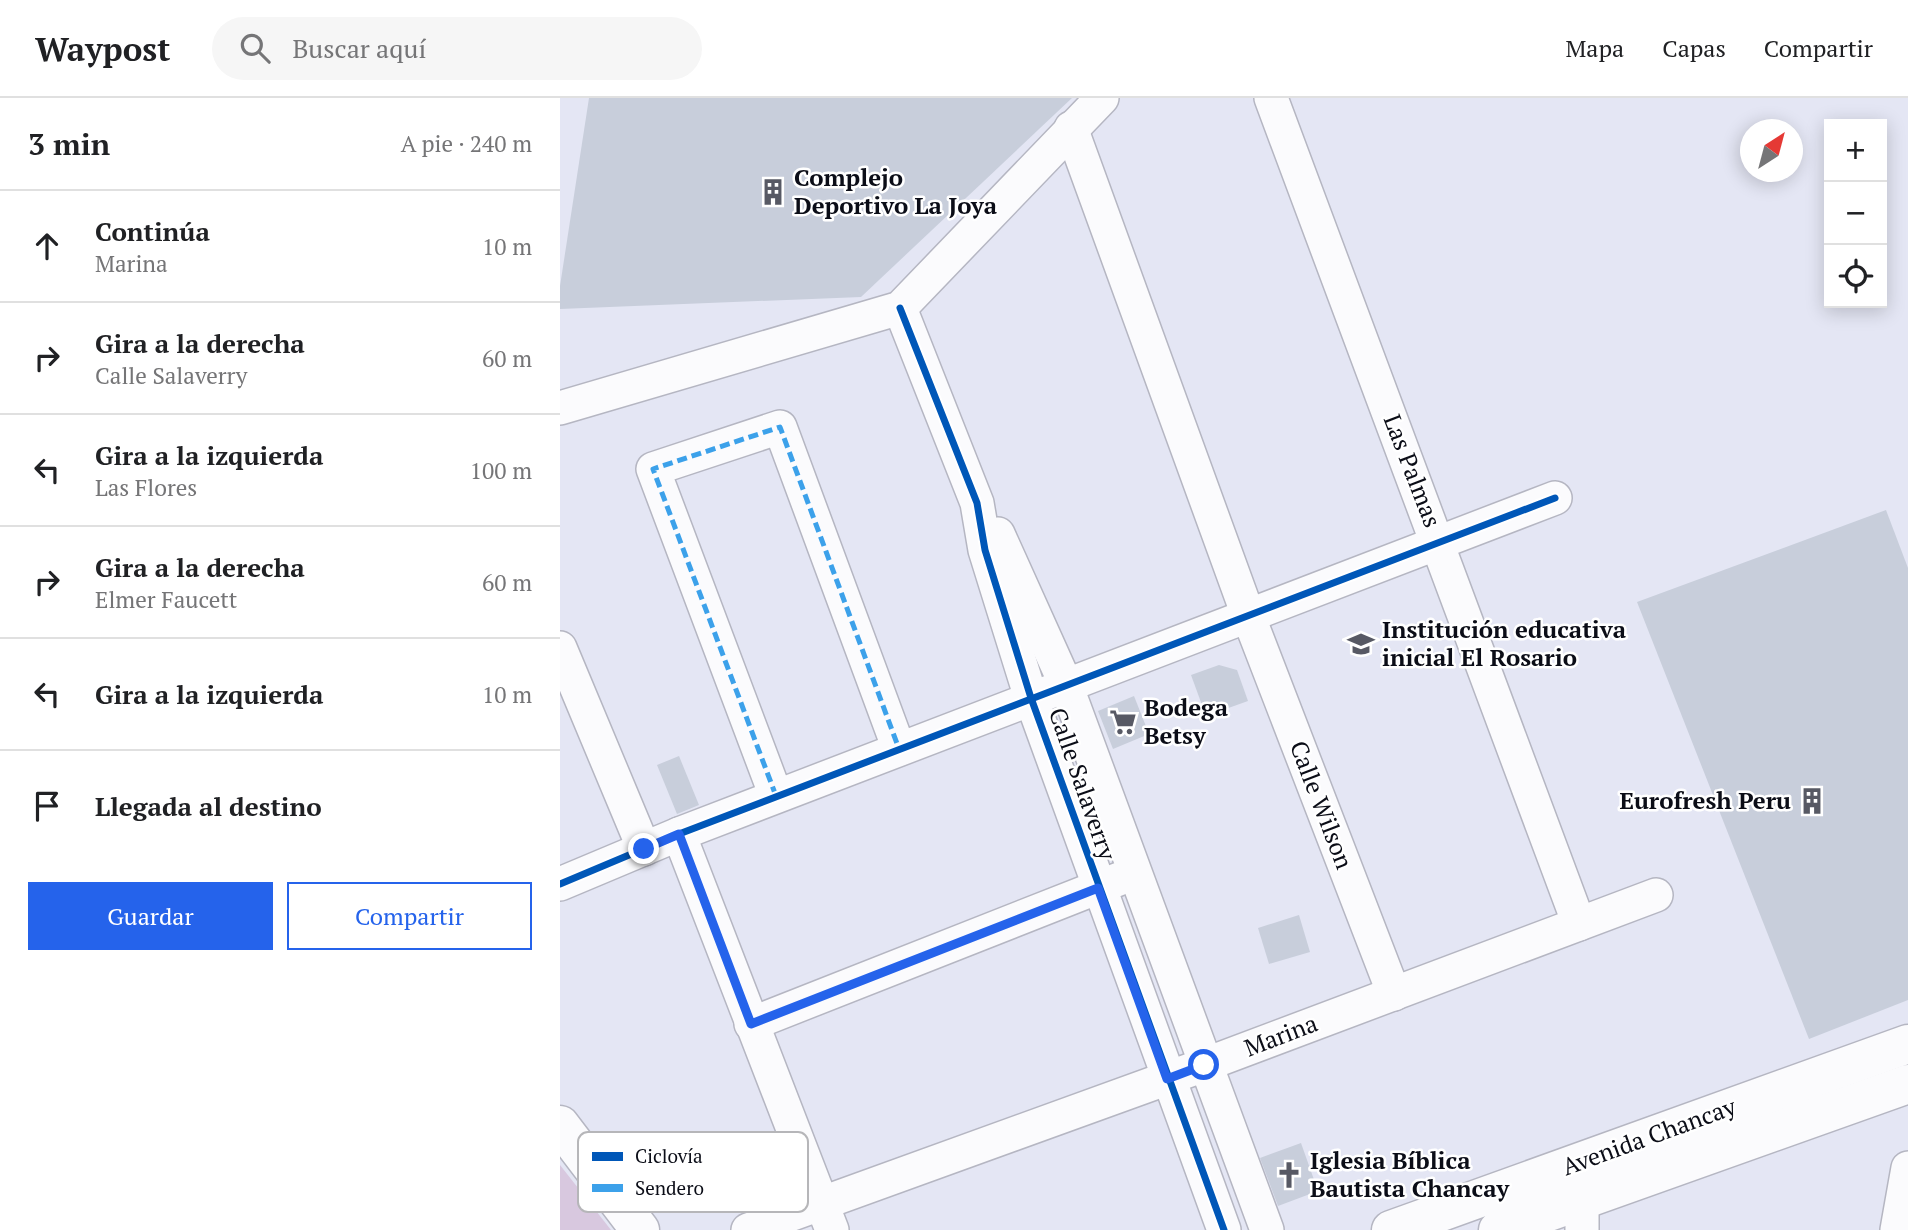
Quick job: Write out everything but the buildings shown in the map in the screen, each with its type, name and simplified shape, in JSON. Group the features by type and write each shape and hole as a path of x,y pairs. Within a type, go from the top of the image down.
{"highway":[{"name":"Avenida Chancay","path":"1391,1230 1908,1044"},
{"name":"Avenida Chancay","path":"1498,1230 1582,1215 1908,1084"},
{"path":"560,1125 578,1149"},
{"path":"626,1212 640,1230"}],"street":[{"path":"560,408 900,308 1102,98"},
{"name":"Las Palmas","path":"1271,98 1580,924"},
{"name":"Calle Wilson","path":"1071,128 1248,615 1394,994"},
{"name":"Calle Salaverry","path":"900,308 977,503 985,550 1031,698 1223,1230"},
{"path":"776,796 653,469 780,428 899,749"},
{"path":"560,884 776,796 1555,498"},
{"name":"Calle Salaverry","path":"977,503 1003,541 1066,685 1267,1230"},
{"path":"560,648 644,849"},
{"path":"679,834 793,1132"},
{"path":"751,1024 1134,873"},
{"name":"Marina","path":"748,1230 826,1217 1167,1079 1656,895"},
{"path":"1896,1230 1908,1168"},
{"path":"808,1171 826,1217"}],"shaded area":[{"path":"560,1165 578,1188 578,1212 597,1212 611,1230 560,1230"}],"marked path":[{"path":"776,796 653,469 780,427 899,749"}],"cycle path":[{"path":"900,308 977,503 985,550 1031,698 1224,1230"},
{"path":"560,884 679,834 1555,498"}],"place":[{"name":"Complejo Deportivo La Joya","path":"773,192"},
{"name":"Institución educativa inicial El Rosario","path":"1361,644"},
{"name":"Bodega Betsy","path":"1123,722"},
{"name":"Eurofresh Peru","path":"1812,801"},
{"name":"Iglesia Bíblica Bautista Chancay","path":"1289,1175"}],"route":[{"path":"644,849 679,834 751,1024 1098,888 1167,1079 1204,1065"}]}
